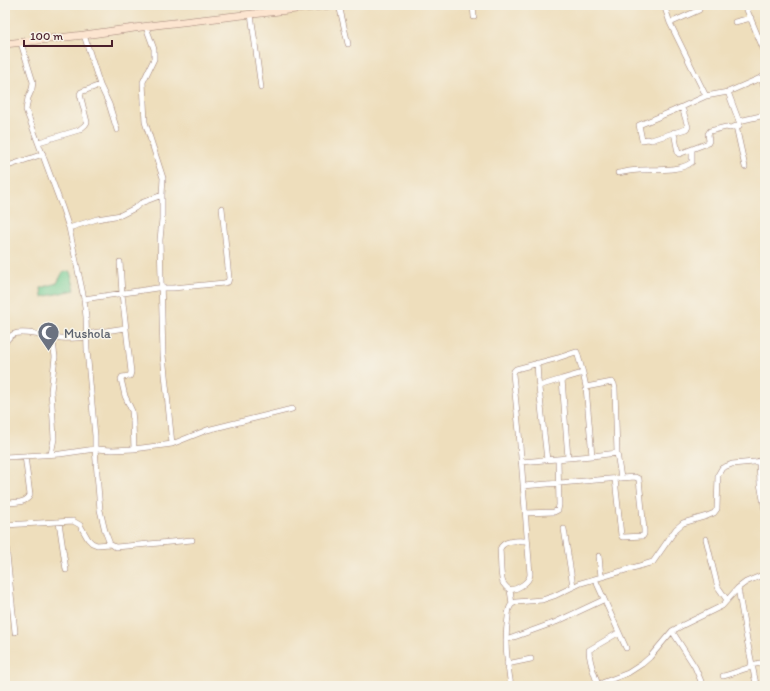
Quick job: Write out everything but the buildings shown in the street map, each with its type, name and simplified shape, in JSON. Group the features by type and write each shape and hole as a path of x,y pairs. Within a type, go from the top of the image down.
{"main road":[{"path":"5,44 331,5"}],"street":[{"path":"339,5 348,44"},
{"path":"473,5 474,17"},
{"path":"664,5 670,22 706,96"},
{"path":"747,5 750,18 765,52"},
{"path":"670,22 699,10"},
{"path":"251,14 261,88"},
{"path":"735,22 750,18"},
{"path":"146,26 154,49 154,59 143,82 145,122 163,178 160,240 163,355 172,444"},
{"path":"84,35 100,85 109,104 117,130"},
{"path":"21,43 33,82 26,110 39,142 69,228 84,299 87,357 95,436 100,510 110,544"},
{"path":"682,107 688,127 686,129 651,140 642,140 639,125 706,96 728,92 763,77 765,90"},
{"path":"39,142 79,130 86,125 87,122 80,95 82,92 100,85"},
{"path":"728,92 738,124 745,167"},
{"path":"674,132 679,154 708,143 708,134 710,131 726,127 730,128 765,115"},
{"path":"618,173 638,170 664,170 685,166 692,162 692,149"},
{"path":"5,167 43,154"},
{"path":"69,228 97,219 121,215 135,208 141,202 162,195"},
{"path":"84,299 161,288 228,282 229,278 222,208"},
{"path":"120,262 125,328 131,372 130,376 122,377 121,379 125,396 132,411 134,449"},
{"path":"5,343 7,339 14,334 26,333 71,338 125,328"},
{"path":"51,454 54,439 51,391 55,357 53,342 54,337"},
{"path":"510,590 520,586 530,578 513,374 516,369 577,352 586,387 592,456"},
{"path":"537,363 547,460"},
{"path":"539,386 583,373"},
{"path":"562,379 568,458"},
{"path":"586,387 612,382 614,384 617,453 621,478"},
{"path":"5,457 95,449 134,449 172,444 207,430 292,409"},
{"path":"521,462 617,453"},
{"path":"5,503 23,501 28,499 30,495 25,456"},
{"path":"525,514 554,512 558,510 560,505 558,459"},
{"path":"759,461 760,484 765,510"},
{"path":"512,604 516,602 542,600 554,596 573,586 653,562 672,535 683,523 707,516 714,513 717,509 718,475 722,468 732,464 765,461"},
{"path":"523,486 636,477 639,479 644,530 644,534 642,536 622,537 621,535 615,479"},
{"path":"5,525 73,521 80,525 92,543 97,545 110,544 116,547 192,540"},
{"path":"59,522 66,570"},
{"path":"564,529 573,586"},
{"path":"5,536 15,632"},
{"path":"706,539 718,587 727,600"},
{"path":"511,686 507,664 506,632 508,613 512,604 510,590 503,583 500,549 506,542 527,541"},
{"path":"599,556 601,577"},
{"path":"618,633 589,650 596,685 628,673 642,664 650,657 672,631 722,606 738,588 746,582 765,574"},
{"path":"595,579 626,648"},
{"path":"738,588 757,686"},
{"path":"506,640 556,622 604,600"},
{"path":"672,631 695,667 703,686"},
{"path":"507,664 531,659"},
{"path":"723,676 734,673 740,669 765,662"}],"green space":[{"path":"70,271 75,290 42,297 41,288 57,283 63,272"}],"place":[{"name":"Mushola","path":"49,352"}]}
